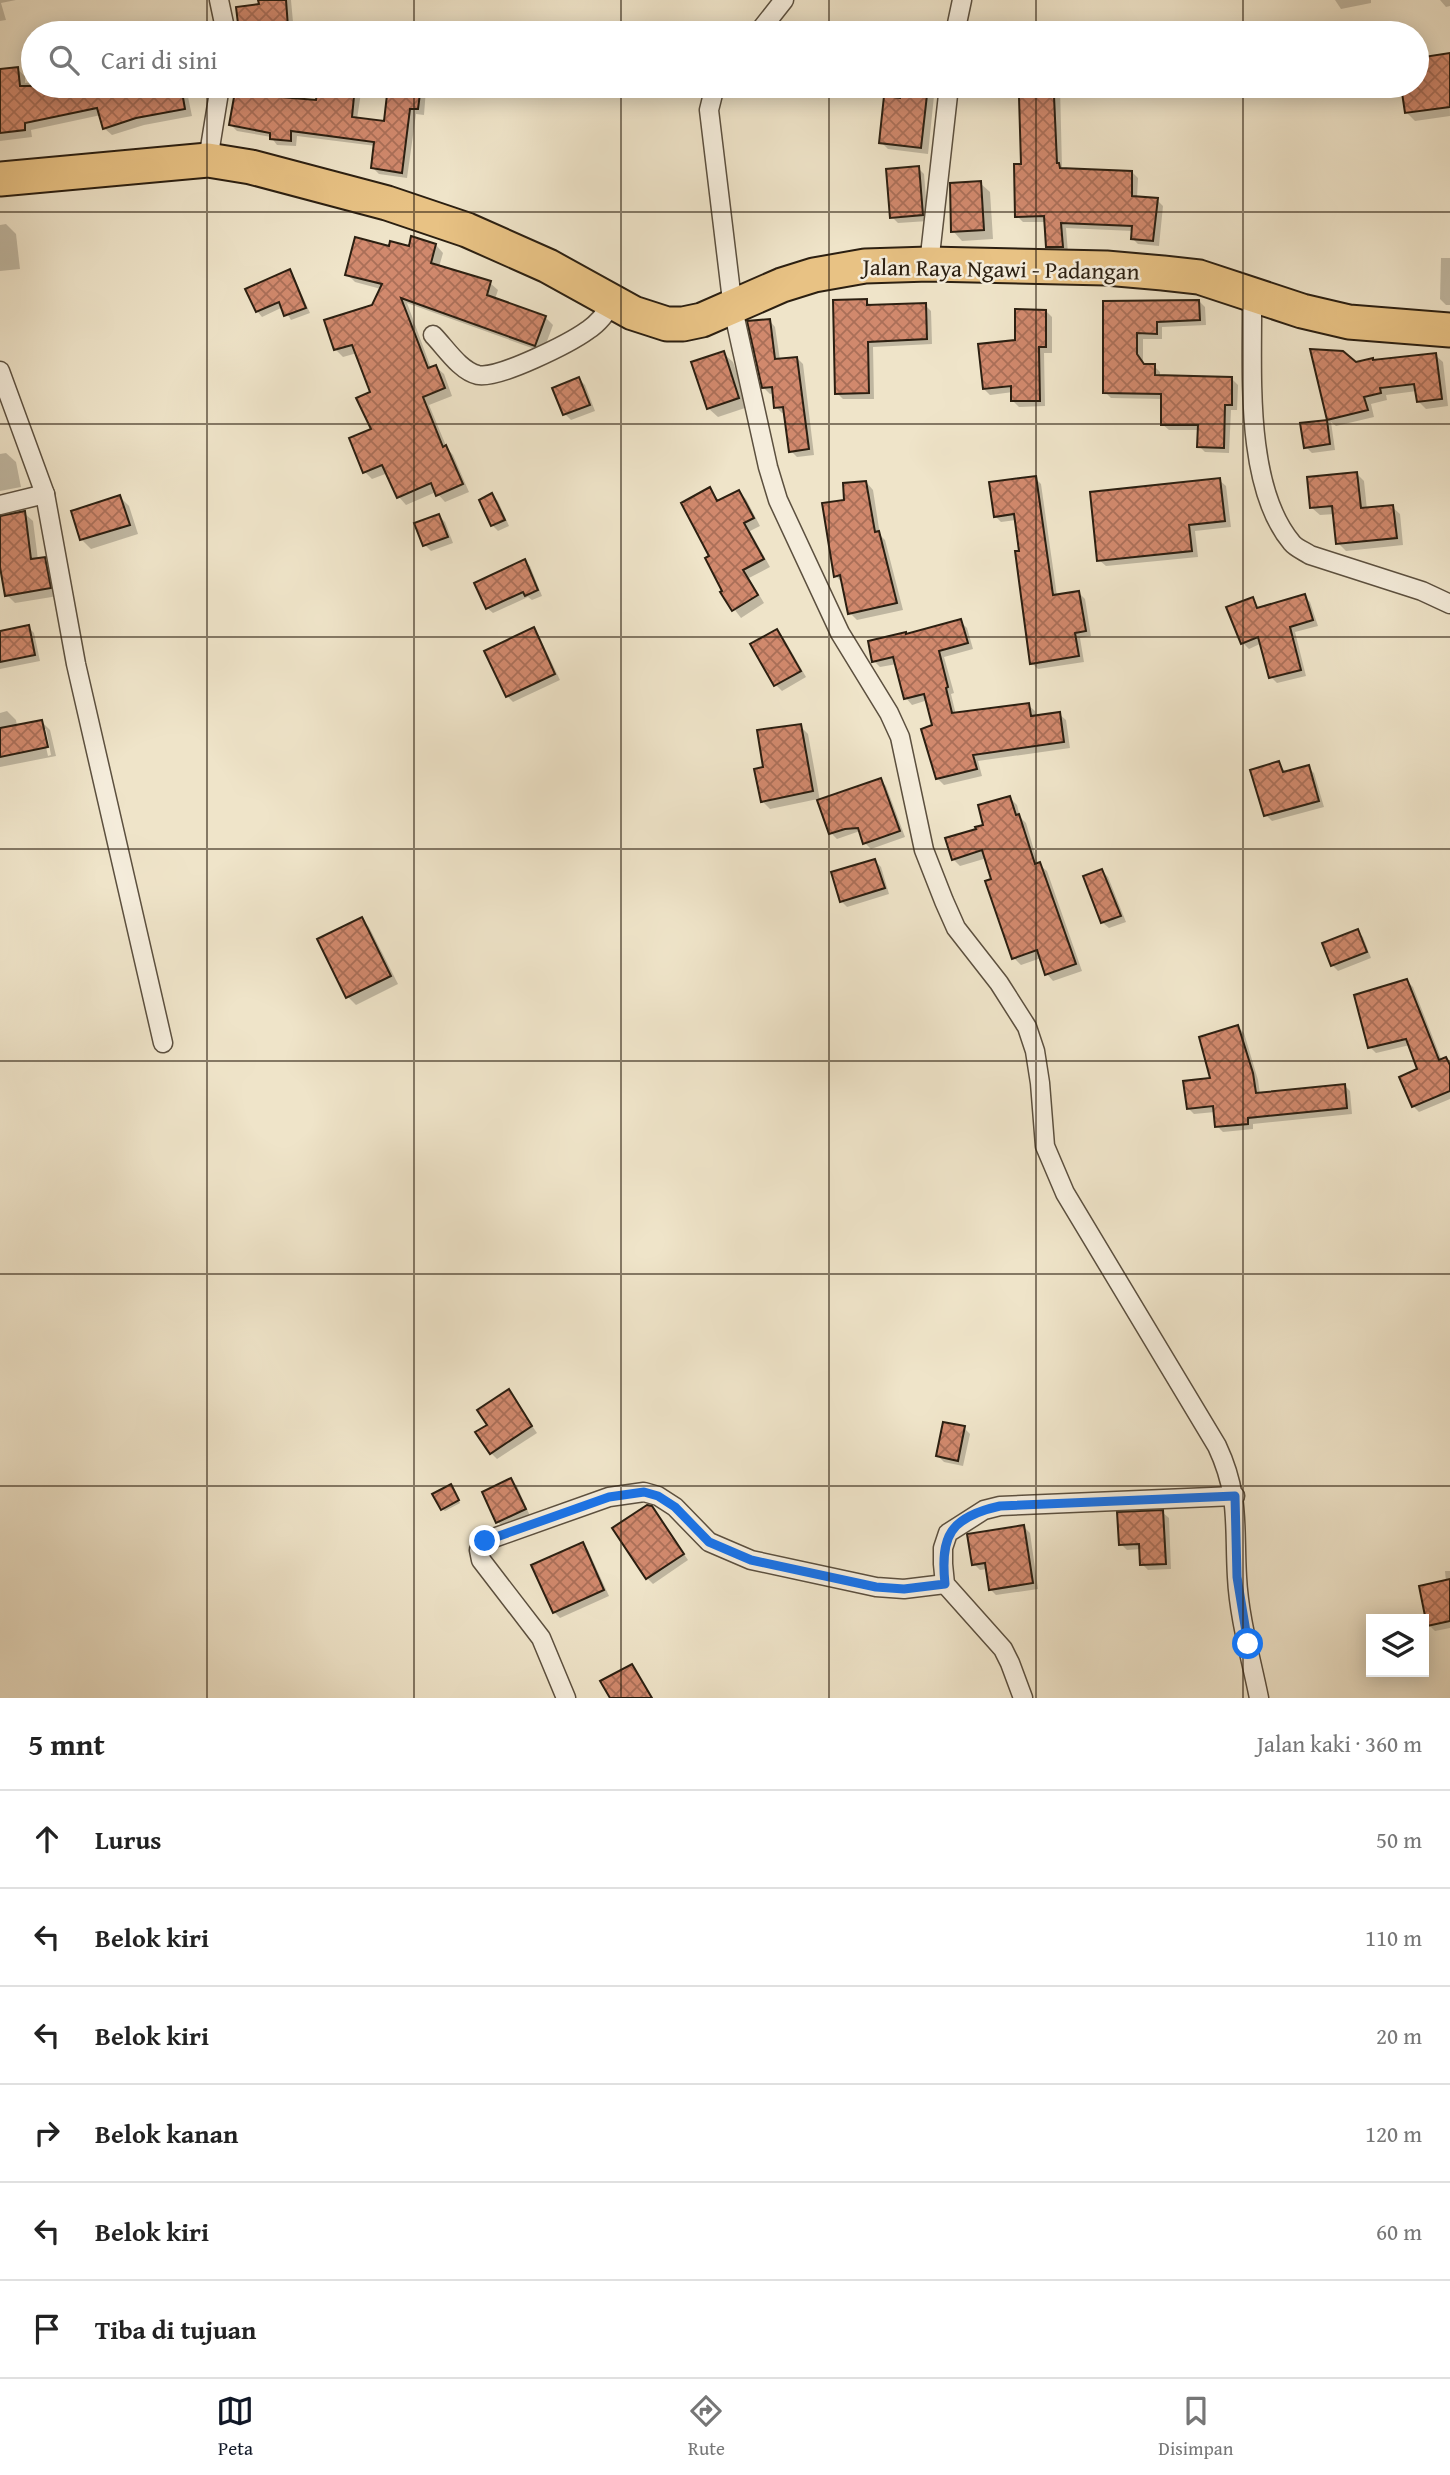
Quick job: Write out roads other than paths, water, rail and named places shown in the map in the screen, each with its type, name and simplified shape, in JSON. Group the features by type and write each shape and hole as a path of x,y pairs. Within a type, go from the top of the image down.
{"highway":[{"name":"Jalan Raya Ngawi - Padangan","path":"0,179 208,160 251,167 387,203 467,230 548,265 633,313 667,324 702,320 733,309 782,285 814,275 865,265 929,264 1106,268 1199,277 1349,322 1450,330"}],"street":[{"path":"219,0 223,21"},
{"path":"767,21 784,0"},
{"path":"957,21 961,0"},
{"path":"208,160 218,98"},
{"path":"712,98 709,110 733,309 768,467 778,500 840,633 889,713 900,737 924,850 956,928 999,984 1027,1027 1041,1083 1045,1146 1054,1170 1065,1193 1217,1446 1228,1470 1235,1496 1237,1577 1241,1612 1259,1698"},
{"path":"929,264 948,98"},
{"path":"1252,293 1255,439 1270,505 1293,546 1310,555 1422,591 1450,604"},
{"path":"433,335 463,367 477,375 494,374 572,340 603,318 613,302"},
{"path":"0,371 45,494 76,664 163,1044"},
{"path":"0,505 45,494"},
{"path":"566,1698 541,1638 481,1560 479,1550 485,1541 609,1497 644,1492 658,1496 685,1516 709,1542 751,1560 876,1587 904,1589 945,1584"},
{"path":"1023,1698 1003,1649 945,1584 943,1548 948,1533 984,1510 1000,1506 1235,1496"}]}
